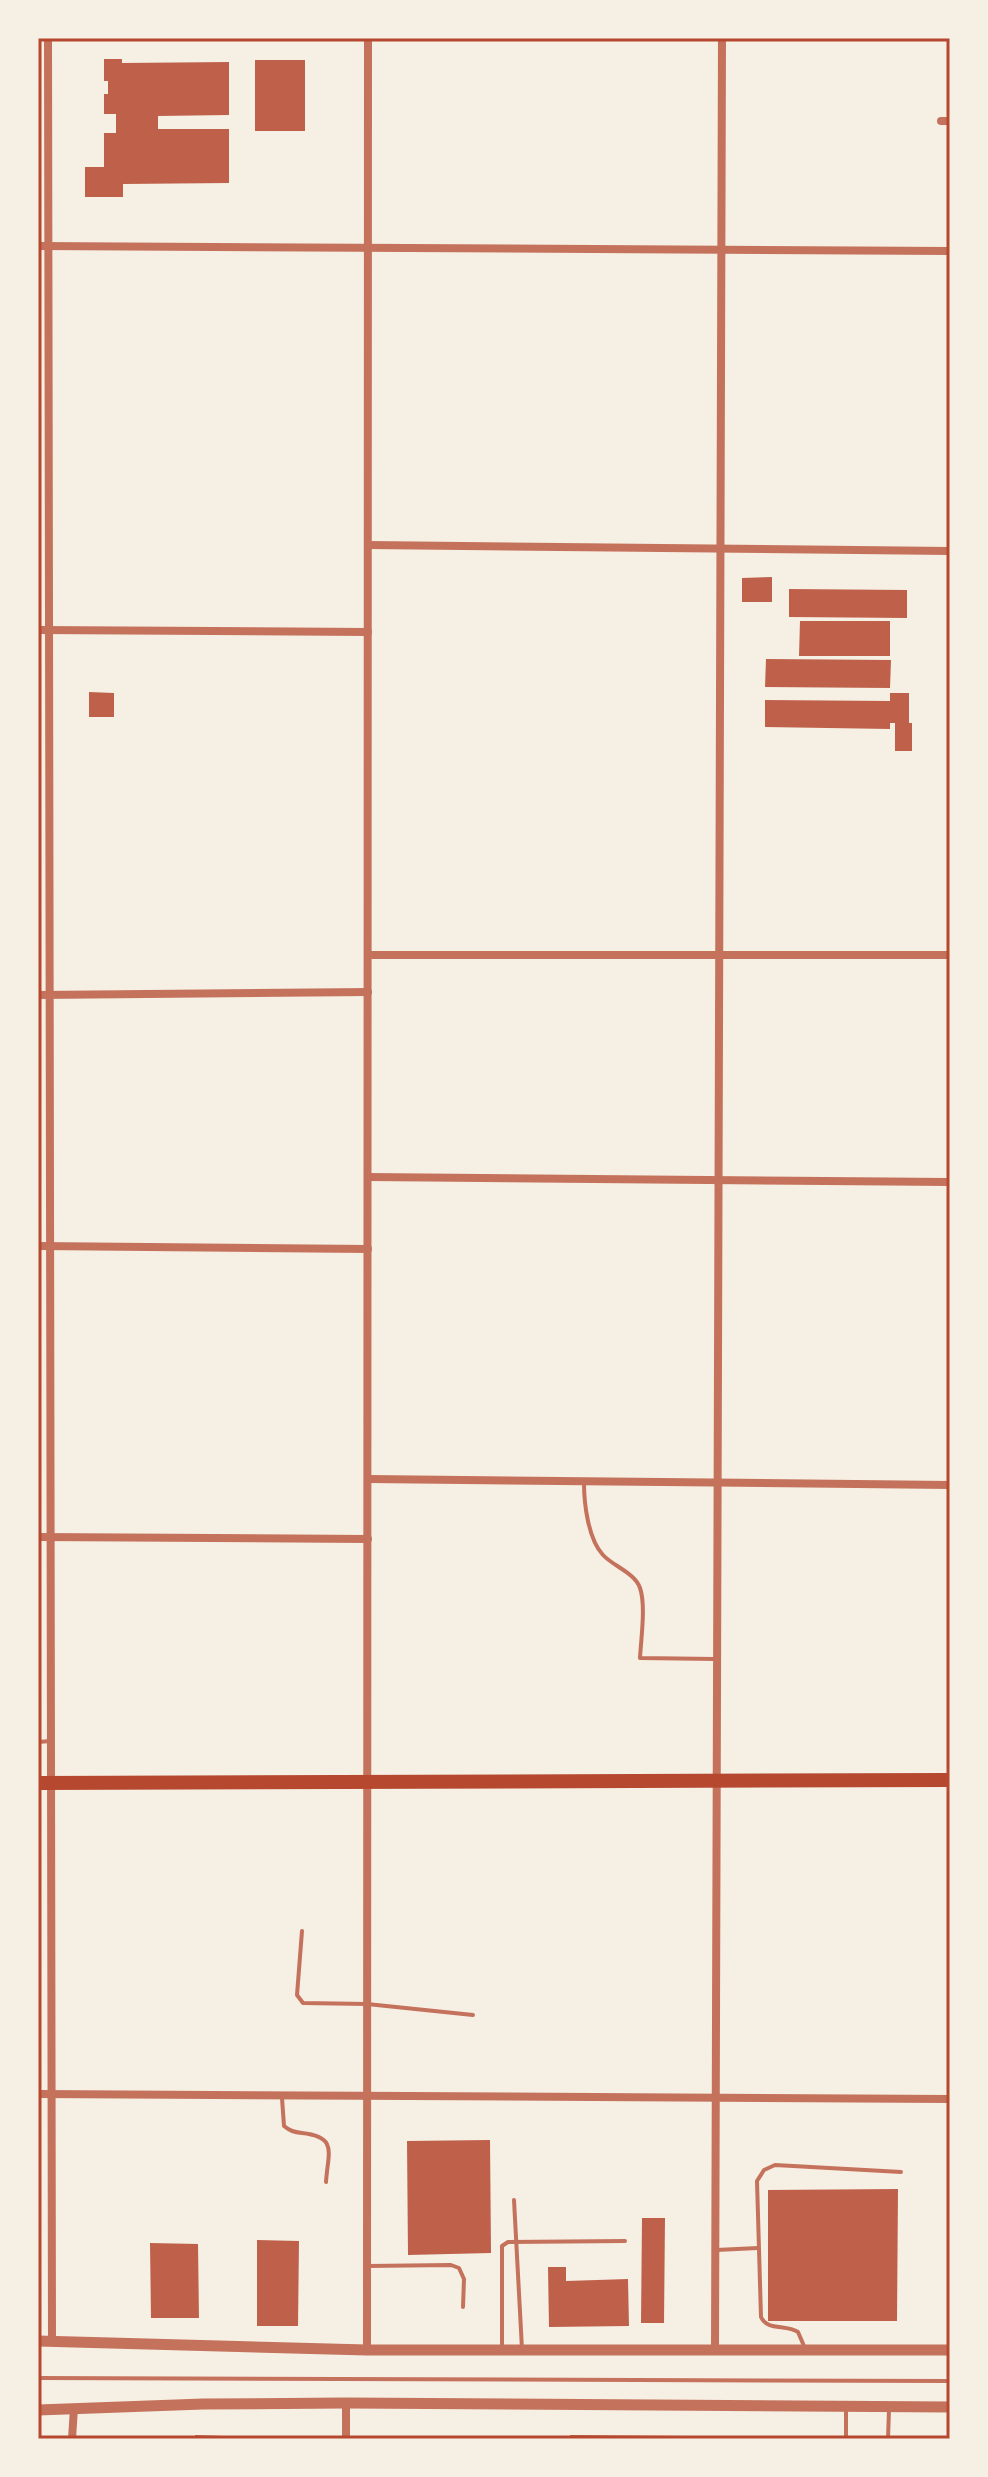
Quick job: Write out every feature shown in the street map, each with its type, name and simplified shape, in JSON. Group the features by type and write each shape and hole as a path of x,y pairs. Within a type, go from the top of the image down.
{"main road":[{"path":"44,1783 950,1780"}],"street":[{"path":"48,38 43,246 48,631 51,1741 44,1783 52,2094 52,2341"},
{"path":"367,2350 368,38"},
{"path":"715,2350 722,38"},
{"path":"43,246 950,251"},
{"path":"368,545 950,551"},
{"path":"38,630 368,632"},
{"path":"368,955 950,955"},
{"path":"38,995 368,992"},
{"path":"368,1177 950,1182"},
{"path":"38,1246 368,1249"},
{"path":"368,1479 950,1485"},
{"path":"38,1537 368,1539"},
{"path":"38,2094 950,2099"},
{"path":"38,2341 367,2350 950,2350"},
{"path":"346,2403 346,2439"},
{"path":"38,2410 346,2403 950,2407"},
{"path":"72,2439 74,2408"}],"lane":[{"path":"584,1481 587,1521 601,1553 636,1580 640,1588 640,1658 717,1659"},
{"path":"38,1742 51,1741"},
{"path":"302,1931 297,1995 303,2003 367,2004 473,2015"},
{"path":"282,2095 284,2126 290,2131 326,2139 326,2182"},
{"path":"806,2350 798,2332 785,2326 771,2326 761,2317 757,2181 764,2170 775,2165 901,2172"},
{"path":"514,2200 522,2350"},
{"path":"502,2350 502,2246 508,2242 625,2241"},
{"path":"716,2250 758,2248"},
{"path":"367,2266 451,2265 459,2268 464,2279 463,2307"},
{"path":"38,2378 950,2381"},
{"path":"846,2406 846,2439"},
{"path":"888,2439 889,2407"}],"building":[{"path":"104,59 122,59 122,63 229,62 229,115 158,116 158,129 229,129 229,183 123,184 123,197 85,197 85,167 104,167 104,133 116,133 116,114 104,114 104,94 108,94 108,81 104,81"},
{"path":"255,60 305,60 305,131 255,131"},
{"path":"772,577 772,602 742,602 742,578"},
{"path":"789,589 907,590 907,618 789,617"},
{"path":"800,621 890,621 890,656 799,656"},
{"path":"766,659 891,660 890,688 765,687"},
{"path":"89,692 114,693 114,717 89,717"},
{"path":"890,693 909,693 912,751 895,751 895,723 890,723 890,729 765,727 765,700 890,701"},
{"path":"490,2140 491,2253 408,2255 407,2141"},
{"path":"898,2189 897,2321 768,2321 768,2190"},
{"path":"642,2218 665,2218 664,2323 641,2323"},
{"path":"257,2240 299,2241 298,2326 257,2326"},
{"path":"150,2243 198,2244 199,2318 151,2318"},
{"path":"548,2267 566,2267 566,2281 628,2279 629,2326 549,2327"},
{"path":"195,2435 224,2436 224,2439 195,2439"},
{"path":"570,2435 685,2436 685,2439 570,2439"}]}
